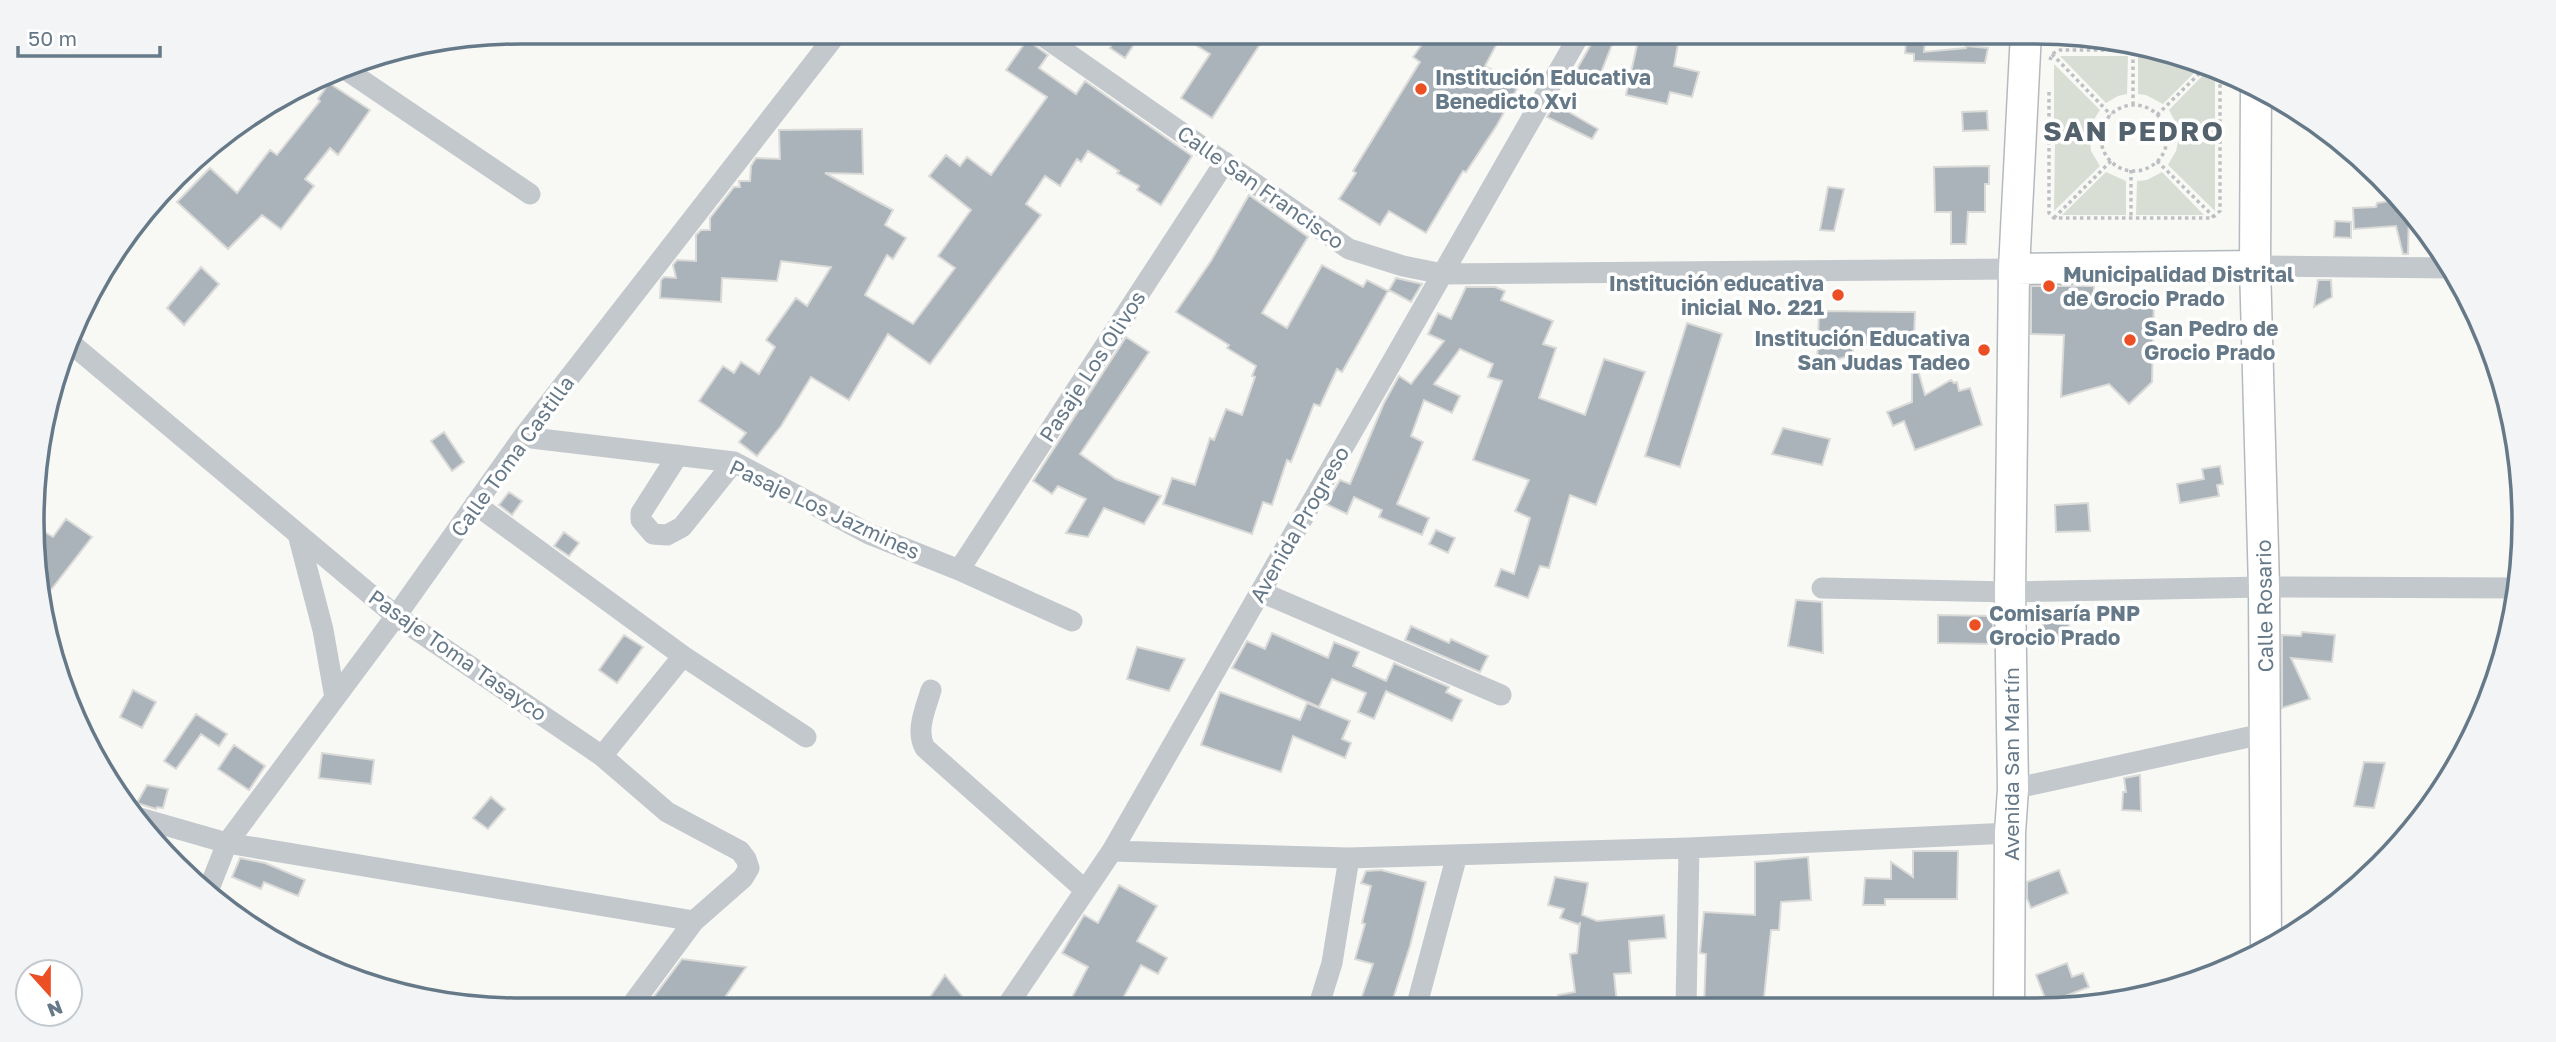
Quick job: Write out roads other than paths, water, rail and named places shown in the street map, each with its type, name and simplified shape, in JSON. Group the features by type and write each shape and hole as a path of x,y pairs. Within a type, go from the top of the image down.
{"main road":[{"name":"Avenida San Martín","path":"2009,998 2013,789 2010,592 2014,269 2025,44"},
{"name":"Calle Rosario","path":"2256,98 2255,266 2267,733 2266,938"},
{"path":"2014,269 2255,266"}],"street":[{"name":"Calle Toma Castilla","path":"211,884 227,843 396,616 523,437 829,44"},
{"name":"Calle San Francisco","path":"1054,44 1349,249 1403,266 1443,274 2014,269"},
{"name":"Avenida Progreso","path":"1012,998 1112,851 1574,44"},
{"path":"353,74 530,194"},
{"name":"Pasaje Los Olivos","path":"959,570 1225,162"},
{"path":"2255,266 2439,268"},
{"name":"Pasaje Toma Tasayco","path":"76,348 396,616 602,756 667,812 740,851 747,859 749,868 743,878 694,921"},
{"name":"Pasaje Los Jazmines","path":"523,437 734,461 869,534 959,570 1072,621"},
{"path":"678,455 641,513 641,520 653,534 667,535 682,527 734,461"},
{"path":"475,505 683,656 806,737"},
{"path":"298,534 323,630 335,698"},
{"path":"1822,588 2010,592 2264,587 2507,588"},
{"path":"1261,592 1502,695"},
{"path":"602,756 683,656"},
{"path":"930,690 920,728 920,740 925,748 1085,890"},
{"path":"2013,789 2267,733"},
{"path":"149,821 227,843 694,921 637,998"},
{"path":"1112,851 1349,858 1689,848 2011,833"},
{"path":"1686,998 1689,848"},
{"path":"1419,998 1457,855"},
{"path":"1321,998 1332,963 1349,858"}],"place":[{"name":"Institución Educativa Benedicto Xvi","path":"1421,89"},
{"name":"Municipalidad Distrital de Grocio Prado","path":"2049,286"},
{"name":"Institución educativa inicial No. 221","path":"1838,295"},
{"name":"San Pedro de Grocio Prado","path":"2130,340"},
{"name":"Institución Educativa San Judas Tadeo","path":"1984,350"},
{"name":"Comisaría PNP Grocio Prado","path":"1975,625"}],"district":[{"name":"SAN PEDRO","path":"2134,130"}]}
